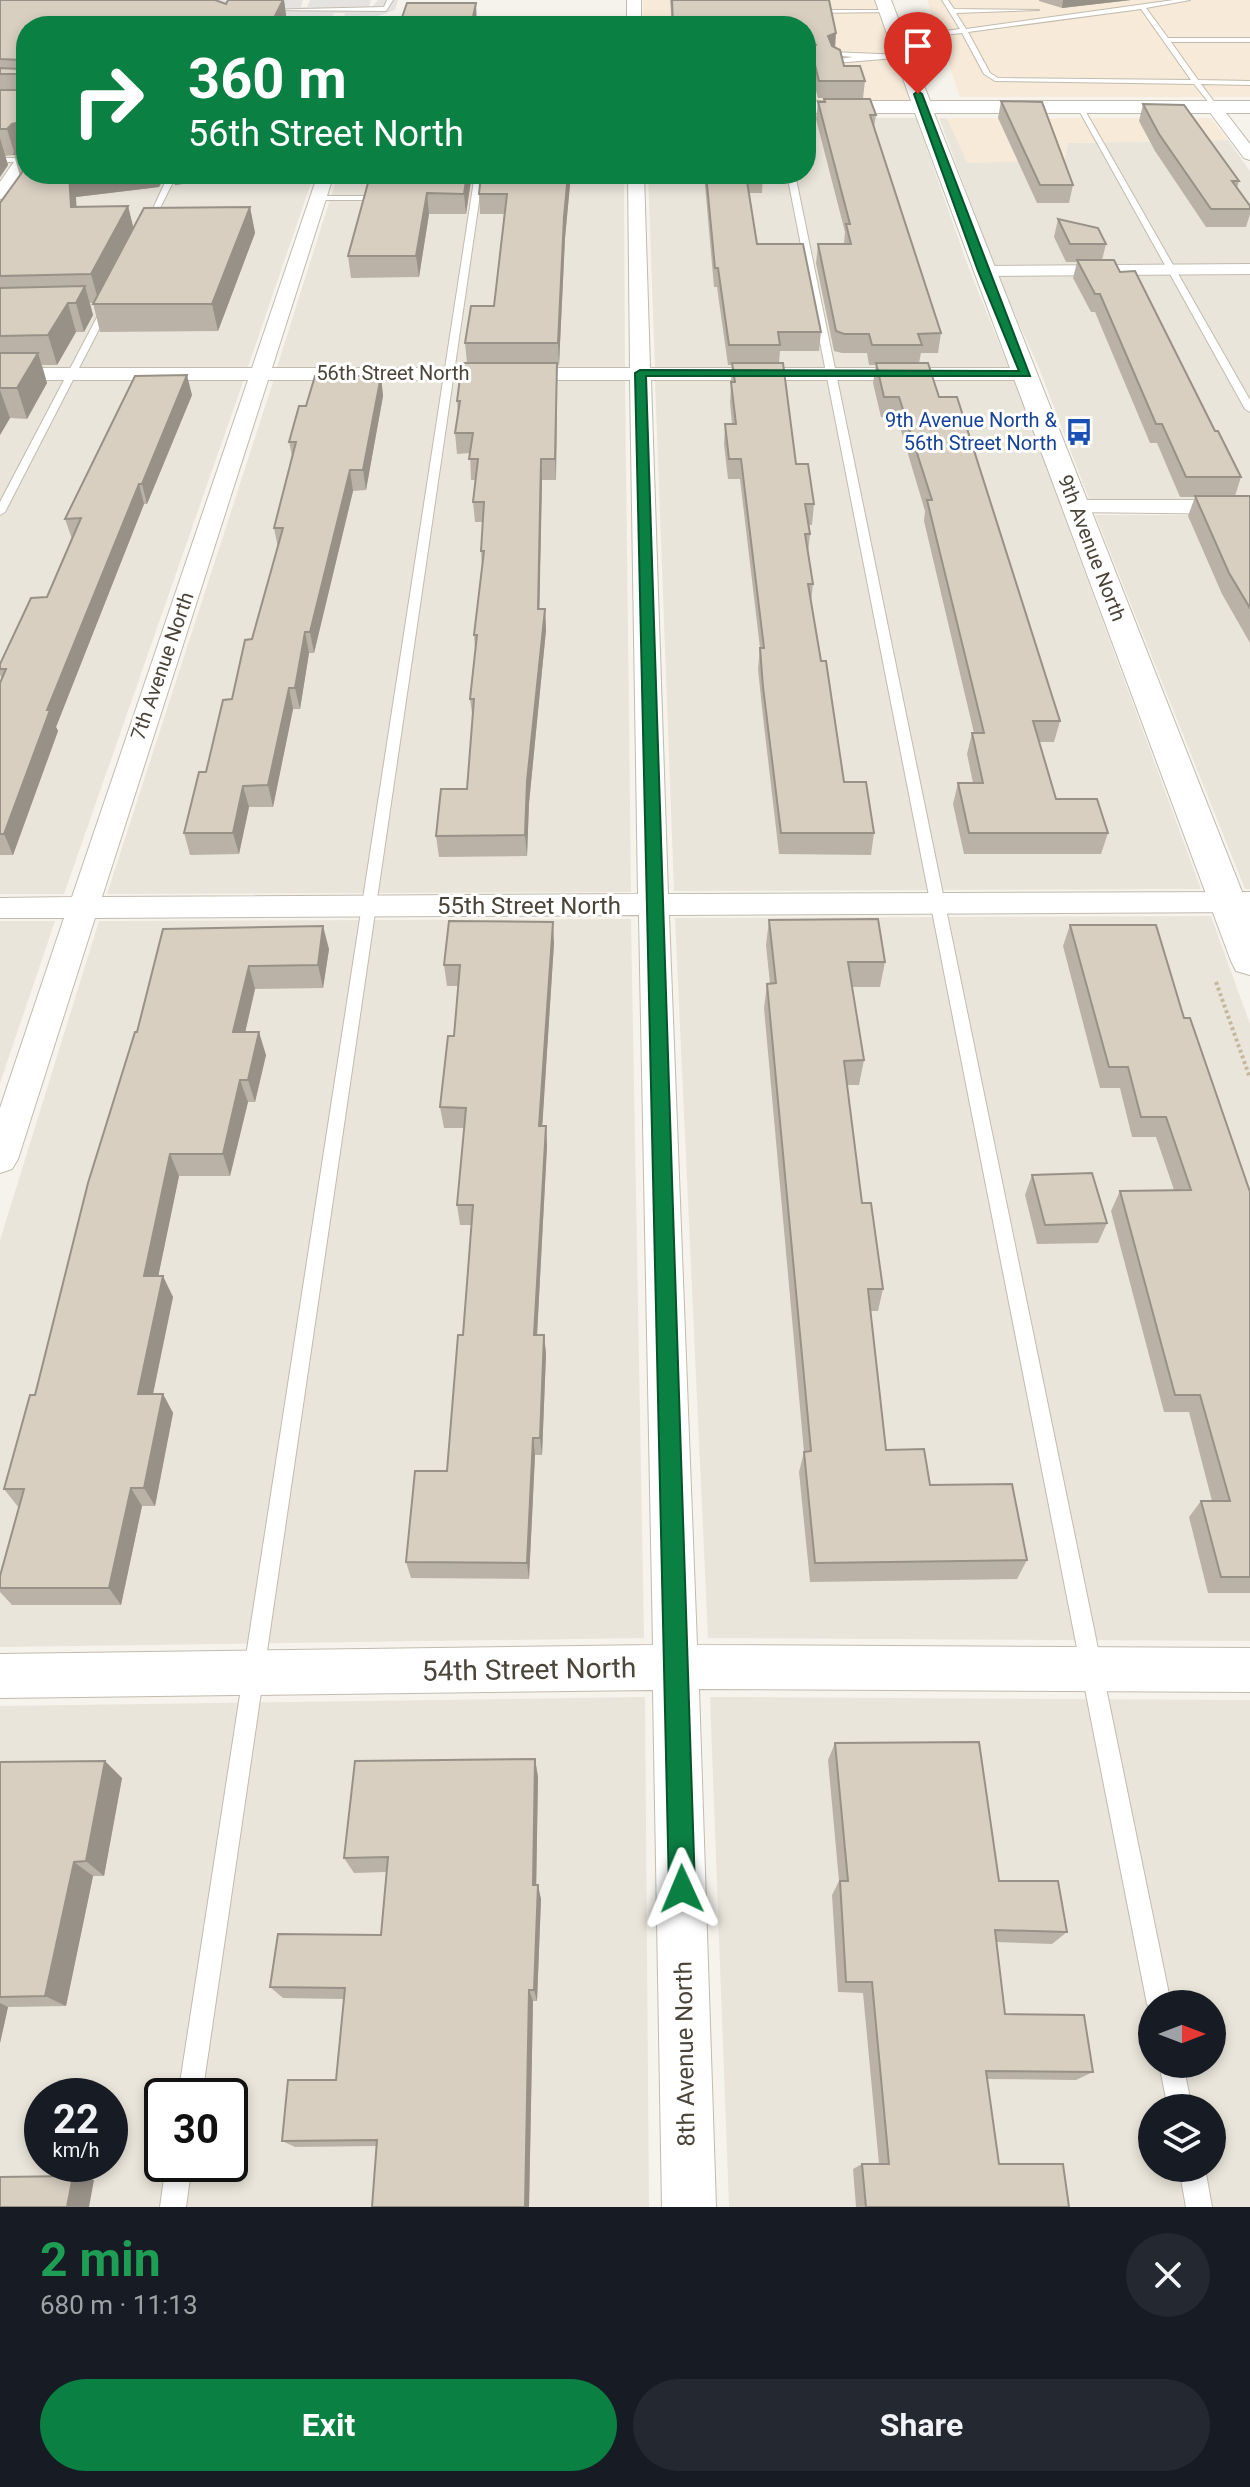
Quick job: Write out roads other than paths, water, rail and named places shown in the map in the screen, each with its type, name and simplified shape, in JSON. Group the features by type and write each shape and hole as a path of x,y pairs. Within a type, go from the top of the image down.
{"street":[{"name":"9th Avenue North","path":"885,6 983,271 1076,507 1239,902 1250,961"},
{"path":"816,107 1250,107"},
{"path":"1214,107 1250,155"},
{"path":"0,194 16,171"},
{"name":"8th Avenue North","path":"636,184 689,2207"},
{"name":"7th Avenue North","path":"0,1159 322,186"},
{"path":"983,271 1250,269"},
{"name":"56th Street North","path":"0,374 76,366 261,373 1026,374"},
{"path":"1076,507 1250,507"},
{"name":"55th Street North","path":"0,908 1239,902"},
{"name":"54th Street North","path":"0,1676 677,1667 1250,1670"}],"lane":[{"path":"254,10 386,9 390,0"},
{"path":"897,38 1187,0"},
{"path":"945,1 961,1"},
{"path":"945,1 990,78 1008,82 1250,83"},
{"path":"1022,1 1036,10 1062,16"},
{"path":"803,12 885,6"},
{"path":"1142,6 1214,107"},
{"path":"951,11 1036,10"},
{"path":"1167,40 1250,40"},
{"path":"834,57 904,57"},
{"path":"1079,107 1250,409"},
{"path":"139,241 168,184"},
{"path":"193,2078 478,184"},
{"path":"793,184 1156,1990"},
{"path":"322,186 392,198"},
{"path":"0,512 112,295"},
{"path":"90,309 105,309"},
{"path":"173,2207 176,2182"},
{"path":"1195,2182 1199,2207"}],"place":[{"name":"9th Avenue North & 56th Street North","path":"1079,432"}]}
